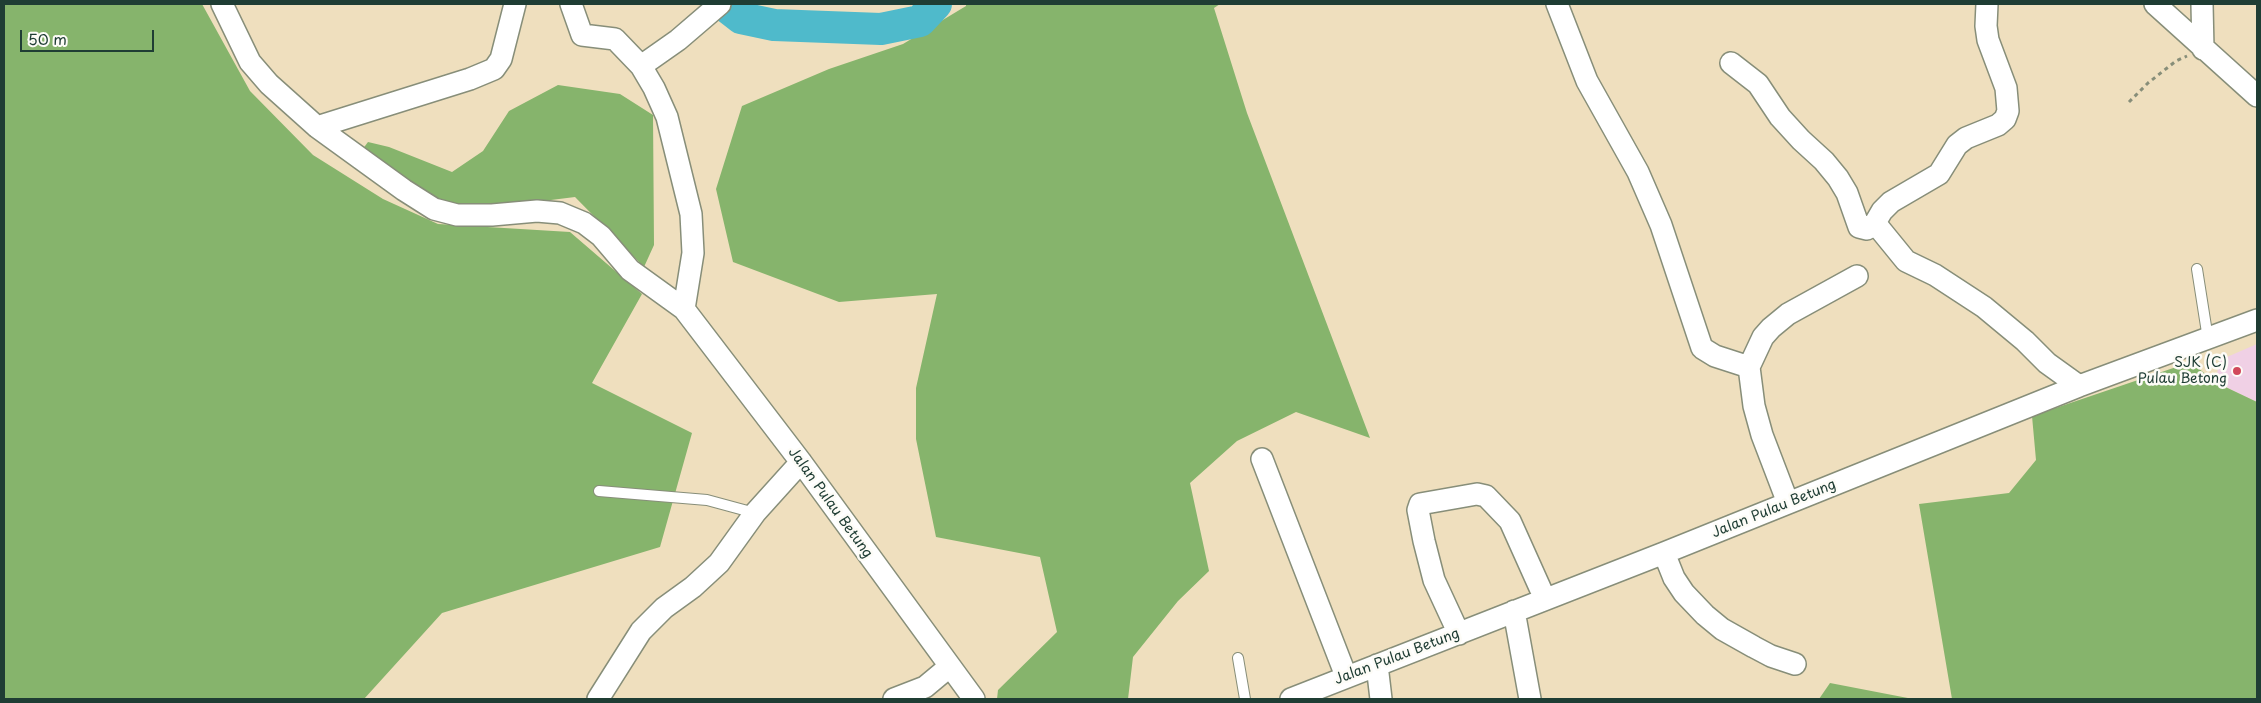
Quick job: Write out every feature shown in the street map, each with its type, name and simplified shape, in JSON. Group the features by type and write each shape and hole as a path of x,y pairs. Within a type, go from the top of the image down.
{"street":[{"name":"Jalan Pulau Betung","path":"222,4 250,62 268,84 317,127 404,190 434,209 457,214 492,215 537,211 560,213 584,222 601,236 630,270 656,291 684,309 801,462 974,699"},
{"path":"317,127 470,79 494,69 501,59 515,4"},
{"path":"571,4 582,35 615,38 641,66 654,88 667,117 691,214 693,253 684,309"},
{"path":"641,66 678,40 720,4"},
{"path":"1557,4 1587,81 1619,136 1649,198 1702,348 1715,356 1749,367"},
{"path":"1731,63 1758,84 1780,117 1824,161 1838,178 1847,194 1859,227 1866,229 1875,223 1882,211 1891,202 1939,174 1957,145 1966,138 1998,125 2005,118 2008,111 2006,88 1988,40 1986,26 1987,4"},
{"path":"2155,4 2257,96"},
{"path":"2202,4 2204,49"},
{"path":"1875,223 1906,261 1935,275 1984,306 2026,341 2047,362 2079,386"},
{"path":"1788,503 1762,436 1754,406 1749,367 1763,337 1771,328 1788,314 1857,276"},
{"name":"Jalan Pulau Betung","path":"1291,699 1664,553 2079,386 2257,320"},
{"path":"1262,460 1346,676"},
{"path":"598,699 642,631 664,608 693,587 719,563 755,513 801,462"},
{"path":"1459,634 1434,580 1418,510 1420,504 1478,494 1486,496 1510,521 1544,599"},
{"path":"1664,553 1674,578 1705,615 1722,629 1771,656 1795,664"},
{"path":"1514,611 1530,699"},
{"path":"1377,665 1381,699"},
{"path":"894,699 925,687 949,667"}],"lane":[{"path":"2197,269 2208,339"},
{"path":"599,490 708,500 755,513"},
{"path":"1238,658 1245,699"}],"path":[{"path":"2130,102 2148,83 2176,61 2204,49"}],"shaded area":[{"name":"SJK (C) Pulau Betong","path":"2257,344 2257,402 2215,382 2220,360"}],"green space":[{"path":"4,4 202,4 250,91 313,155 383,199 438,224 570,232 642,294 592,383 692,433 660,547 442,613 364,699 4,699"},
{"path":"966,4 1220,4 1214,8 1247,113 1370,438 1296,412 1237,441 1190,483 1209,571 1178,601 1133,657 1128,699 997,699 998,690 1057,632 1040,557 936,537 916,439 916,388 937,294 839,302 733,262 716,189 742,106 829,69 903,44 966,6"},
{"path":"558,85 620,94 653,115 654,245 644,267 575,197 471,210 425,196 362,150 368,142 389,147 452,172 483,151 509,111"},
{"path":"2191,362 2215,382 2257,402 2257,699 1952,699 1919,504 2009,493 2036,460 2032,416"},
{"path":"1830,683 1913,699 1819,699"}],"waterway":[{"path":"723,4 741,18 774,25 881,29 920,21 936,4"}],"place":[{"name":"SJK (C) Pulau Betong","path":"2237,371"}]}
